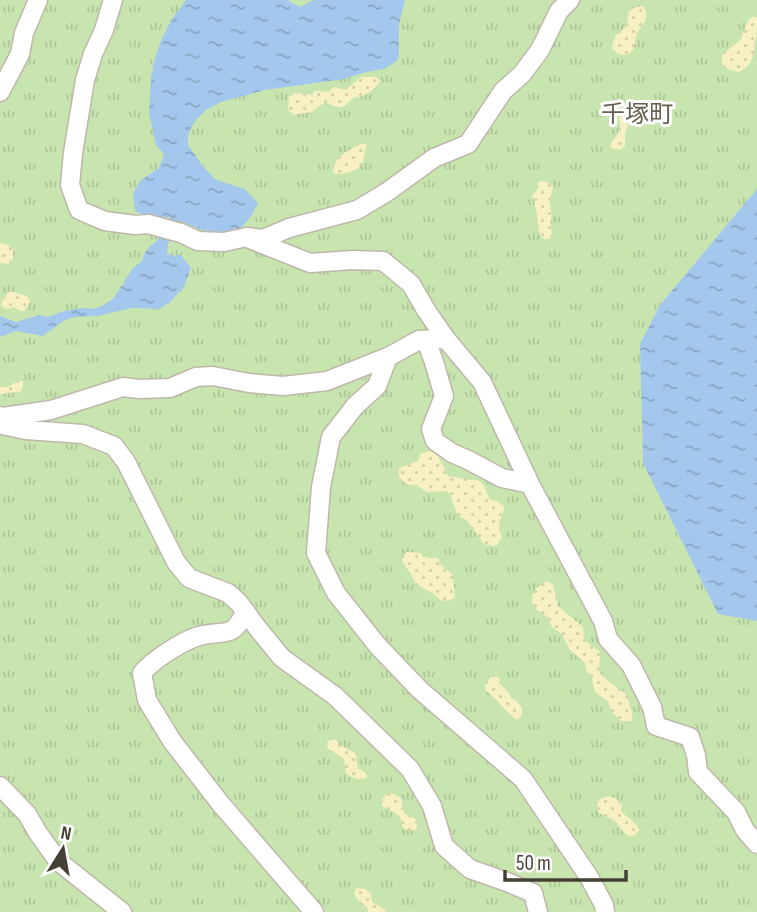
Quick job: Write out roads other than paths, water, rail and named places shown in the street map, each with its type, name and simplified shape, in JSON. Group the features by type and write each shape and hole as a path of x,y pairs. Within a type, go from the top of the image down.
{"lane":[{"path":"0,92 20,54 24,33 38,0"},
{"path":"113,0 85,80 73,153 70,186 79,210 105,220 135,225 148,224 181,233 198,241 224,242 247,237 263,239 299,225 357,210 434,158 468,144 503,91 522,74 540,50 559,11 570,0"},
{"path":"247,237 310,263 383,261 411,284 446,339 482,382 530,484 603,621 608,639 631,665 652,708 656,726 690,737 698,772 736,812 745,830 757,844"},
{"path":"446,339 419,340 388,357 327,381 283,386 213,376 196,377 170,388 122,387 51,410 2,416 2,425 26,430 83,434 114,446 126,462 176,562 189,578 228,593 282,658 335,696 410,769 432,806 444,846 470,869 533,893 538,912"},
{"path":"426,340 444,396 430,429 435,441 452,453 502,478 530,484"},
{"path":"388,357 377,386 355,406 331,437 321,487 316,553 337,593 377,645 420,690 523,779 589,877 605,912"},
{"path":"246,612 240,624 229,633 199,636 149,665 142,673 148,701 172,741 220,803 314,912"},
{"path":"0,786 27,814 58,861 122,912"}],"water":[{"path":"186,0 289,0 301,7 316,0 405,0 399,25 399,56 397,61 384,69 344,79 265,90 221,102 206,110 195,121 188,135 188,145 202,165 216,180 245,189 258,203 251,217 240,229 214,235 180,221 168,244 167,254 180,254 191,268 184,287 169,303 159,309 132,308 97,316 75,317 63,321 43,336 16,331 0,337 0,316 16,322 39,315 48,317 64,311 93,309 113,299 133,268 142,261 146,252 163,233 170,217 153,219 135,211 133,193 141,180 159,168 164,154 156,145 149,113 151,77 163,36"},
{"path":"757,189 757,621 718,614 643,463 640,344 660,305"}],"district":[{"name":"千塚町","path":"637,114"}]}
